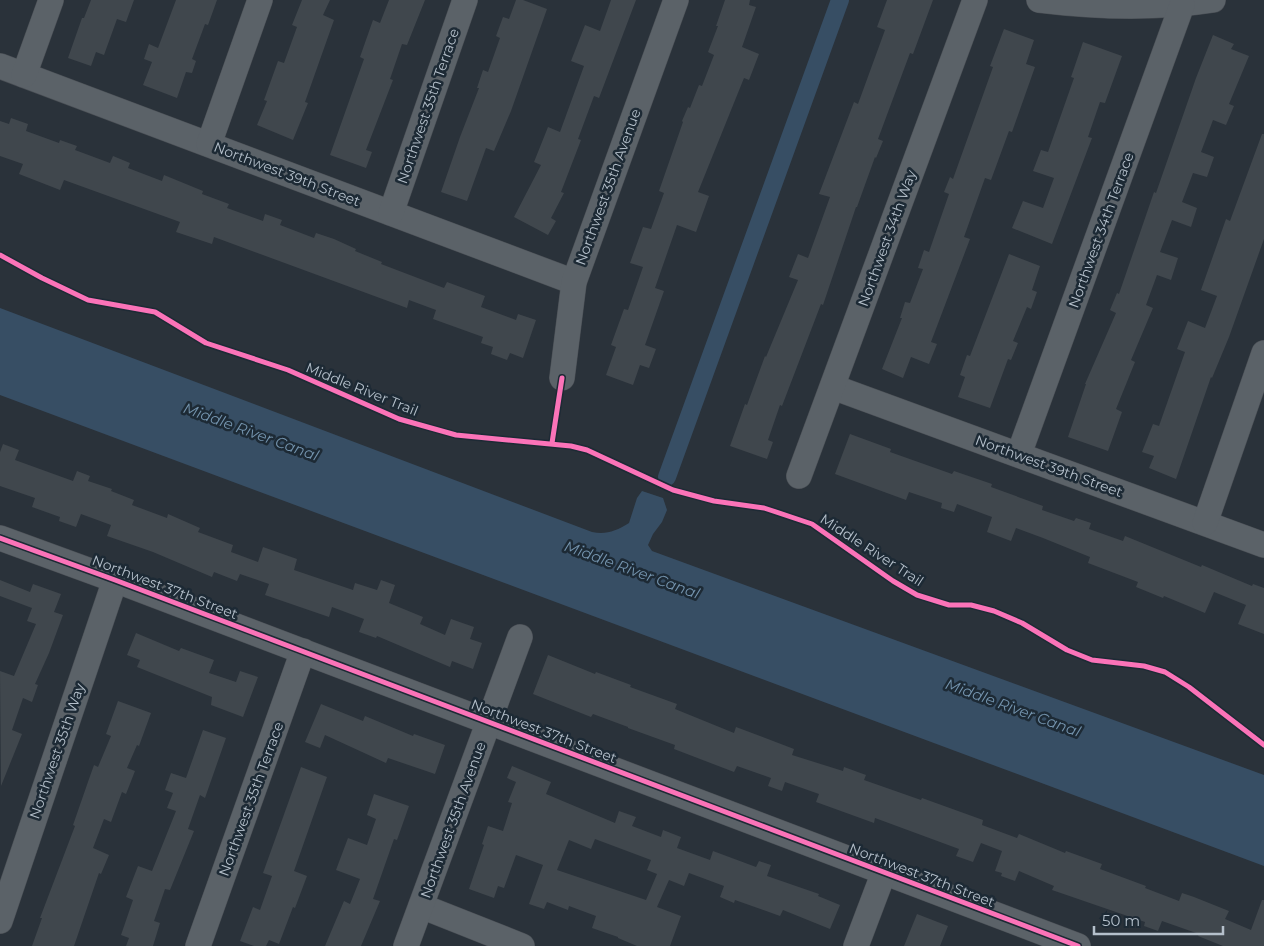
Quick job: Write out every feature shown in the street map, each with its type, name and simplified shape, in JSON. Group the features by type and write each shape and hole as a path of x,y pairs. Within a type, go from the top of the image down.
{"street":[{"path":"24,75 51,0"},
{"path":"209,144 260,0"},
{"name":"Northwest 35th Terrace","path":"391,213 465,0"},
{"name":"Northwest 35th Avenue","path":"562,378 574,282 676,0"},
{"name":"Northwest 34th Way","path":"800,476 975,0"},
{"path":"1039,0 1081,5 1182,5 1212,0"},
{"name":"Northwest 34th Terrace","path":"1019,454 1182,5"},
{"name":"Northwest 39th Street","path":"0,66 574,282"},
{"path":"1204,523 1264,353"},
{"name":"Northwest 39th Street","path":"833,387 1264,545"},
{"name":"Northwest 37th Street","path":"0,538 884,872 1063,943"},
{"name":"Northwest 35th Way","path":"0,921 115,580"},
{"name":"Northwest 35th Avenue","path":"406,946 520,637"},
{"name":"Northwest 35th Terrace","path":"198,946 303,651"},
{"path":"856,946 884,872"},
{"path":"421,906 522,946"}],"water":[{"name":"Middle River Canal","path":"0,308 592,532 611,532 629,523 637,498 642,491 663,498 667,510 648,545 652,551 1264,775 1264,866 0,395"}],"building":[{"path":"91,0 134,0 126,22 117,19 104,55 96,52 91,66 68,58 82,18 84,18"},
{"path":"176,0 217,0 208,25 205,24 192,59 196,61 192,73 186,72 177,98 143,85 152,62 144,59 149,44 158,48"},
{"path":"302,0 330,0 323,15 334,20 305,102 308,103 293,140 257,125 267,101 264,100 278,61 284,63 297,27 292,25"},
{"path":"389,0 425,0 407,45 402,44 390,79 393,80 366,150 372,152 366,168 330,155 364,59 360,57 373,20 380,23"},
{"path":"516,0 523,0 547,9 511,111 494,151 486,148 467,201 441,192 479,88 477,88 483,70 488,72 500,38 496,36 503,17 509,19"},
{"path":"611,0 636,0 599,98 594,96 578,139 581,140 561,192 564,193 551,218 556,221 548,235 514,217 541,165 534,162 548,127 560,132 584,66 571,61 585,25 600,31"},
{"path":"725,0 750,0 749,5 756,7 742,47 759,54 749,80 744,78 698,192 709,196 696,232 677,225 655,288 664,291 645,345 656,349 649,368 640,365 633,385 606,375 616,347 611,345 624,309 628,310 643,267 630,263 643,227 651,229 664,193 659,191 682,121 688,107 690,108 699,85 702,86 714,55 708,52"},
{"path":"887,0 933,0 913,54 910,53 878,139 883,141 856,207 823,305 821,304 782,406 780,405 768,440 773,442 767,459 730,446 745,404 747,405 765,356 798,280 789,277 798,254 808,258 830,197 819,194 854,102 858,104 885,30 877,27"},
{"path":"1004,29 1034,40 1026,64 1035,67 1012,132 1009,131 991,180 985,178 964,237 970,239 931,342 937,344 929,364 911,357 903,378 882,369 902,318 900,318 905,302 910,303 923,269 918,268 924,250 929,252 949,194 944,192 950,177 953,179 993,67 990,66"},
{"path":"1213,35 1234,44 1231,49 1249,56 1229,104 1234,106 1226,125 1213,120 1201,152 1214,157 1207,177 1193,173 1182,202 1197,208 1191,227 1172,220 1160,252 1178,258 1171,280 1157,275 1146,305 1153,308 1131,360 1135,362 1116,409 1122,412 1108,451 1068,437 1085,384 1116,313 1110,310 1117,293 1119,294 1154,192 1156,193"},
{"path":"1083,42 1122,56 1105,103 1100,102 1088,137 1092,138 1052,244 1012,228 1023,201 1043,208 1054,178 1033,171 1041,150 1048,152 1074,78 1071,77"},
{"path":"11,118 28,124 26,131 59,143 60,140 77,146 75,150 110,163 113,156 130,163 128,168 162,181 164,175 203,191 202,194 229,204 227,208 263,221 265,214 282,220 280,225 314,238 316,233 334,239 356,249 355,251 382,262 381,264 444,288 447,282 485,296 481,307 516,320 518,314 536,320 523,358 510,353 507,360 491,354 493,347 481,343 483,337 433,319 436,310 409,300 407,308 214,237 212,244 176,232 180,222 64,180 60,190 19,174 23,164 0,156 0,121 9,124"},
{"path":"1262,134 1264,134 1264,239 1229,337 1211,377 1176,479 1149,468 1154,456 1142,452 1153,424 1159,426 1185,352 1177,349 1188,321 1205,328 1217,296 1201,290 1226,219 1230,221"},
{"path":"1009,254 1040,266 1032,290 1037,292 1031,309 1027,307 1013,341 1018,343 1011,360 1008,359 990,408 958,397 965,377 960,375 967,355 970,356"},
{"path":"850,434 891,449 890,452 952,474 954,471 992,484 991,487 1043,506 1042,510 1074,521 1076,518 1091,523 1089,529 1123,541 1125,536 1201,567 1202,565 1252,586 1253,584 1264,588 1264,634 1238,624 1246,605 1214,592 1205,613 1136,587 1138,582 1088,563 1090,557 1043,538 1016,528 1011,541 987,532 992,517 957,504 954,512 941,508 942,503 909,492 906,500 835,474"},
{"path":"3,444 19,450 15,460 73,481 77,471 90,476 88,481 112,489 111,491 134,500 132,505 167,518 168,514 200,528 198,532 233,545 231,552 258,562 263,547 297,559 294,570 353,590 355,583 377,590 381,580 395,585 389,603 423,617 420,624 445,635 451,619 474,627 470,639 482,643 473,669 452,661 450,667 377,636 376,638 359,632 364,619 332,607 329,617 265,595 269,584 240,574 237,581 214,572 212,577 153,552 107,536 111,525 81,514 76,527 59,521 60,517 32,507 35,498 0,486 0,452"},
{"path":"0,580 30,592 33,584 61,594 54,612 63,615 35,684 38,685 32,702 23,698 12,730 22,734 1,786 0,671 14,676 36,624 27,621 32,608 0,596"},
{"path":"136,633 179,651 181,648 214,660 209,673 236,682 240,671 258,677 243,717 211,705 212,697 137,667 140,660 127,655"},
{"path":"548,655 677,704 675,709 734,733 736,727 794,749 792,755 843,771 844,767 866,775 864,780 983,820 982,825 1017,838 1019,834 1065,853 1066,851 1102,864 1100,869 1146,886 1145,888 1179,901 1182,893 1194,897 1229,911 1225,919 1251,930 1262,900 1264,900 1264,946 1223,946 1198,936 1199,934 1162,921 1158,931 1144,926 1145,922 1052,890 1054,886 1019,871 1015,881 1001,876 1002,873 995,871 1002,851 981,843 973,862 956,856 959,849 875,818 874,823 816,802 819,794 785,782 782,791 768,786 771,778 737,766 734,772 674,749 675,745 593,714 591,717 533,694"},
{"path":"118,701 151,713 139,746 137,745 127,768 135,771 126,794 122,792 111,822 104,819 93,848 109,855 101,874 99,873 74,946 32,946 42,918 40,918 75,826 73,825 94,765 98,767 111,736 106,734"},
{"path":"321,704 363,721 365,716 413,736 414,734 445,745 435,774 388,758 386,763 325,735 320,748 305,742"},
{"path":"203,730 226,738 205,798 200,795 188,829 194,831 170,890 165,889 154,921 160,923 153,946 126,946 129,938 121,935 133,900 126,897 138,866 152,871 176,811 167,808 173,793 165,790 171,773 186,778"},
{"path":"512,766 551,782 546,794 615,823 619,811 636,817 632,826 661,837 663,830 681,837 677,848 710,860 713,851 756,867 759,861 771,865 767,876 819,894 818,896 840,905 830,929 783,910 780,916 735,900 734,903 720,897 724,886 689,873 684,886 669,880 657,907 681,916 670,946 637,946 592,928 596,916 569,906 568,910 547,902 544,909 529,904 543,865 516,855 504,888 498,886 494,898 469,889 484,845 482,844 488,826 503,831 512,803 508,802 516,782 507,778","holes":["595,839 651,860 647,870 657,874 646,900 557,870 569,840 591,849"]},
{"path":"301,767 327,777 294,871 307,876 279,944 269,940 266,946 254,946 240,941 253,907 260,910 272,876 263,873"},
{"path":"374,794 409,806 397,840 394,839 373,899 380,901 361,946 325,946 344,901 350,904 360,879 336,870 348,838 367,845 376,819 367,815"},
{"path":"917,914 948,926 940,946 904,946"}],"waterway":[{"path":"667,477 840,0"}],"cycle path":[{"name":"Middle River Trail","path":"0,255 88,300 155,312 206,343 288,370 399,419 456,435 571,446 587,450 673,490 714,501 764,508 812,524 893,581 917,595 949,605 971,605 994,611 1022,623 1067,650 1092,660 1144,666 1165,672 1189,687 1264,745"},
{"path":"552,443 562,378"},
{"path":"0,538 1078,946"}]}
